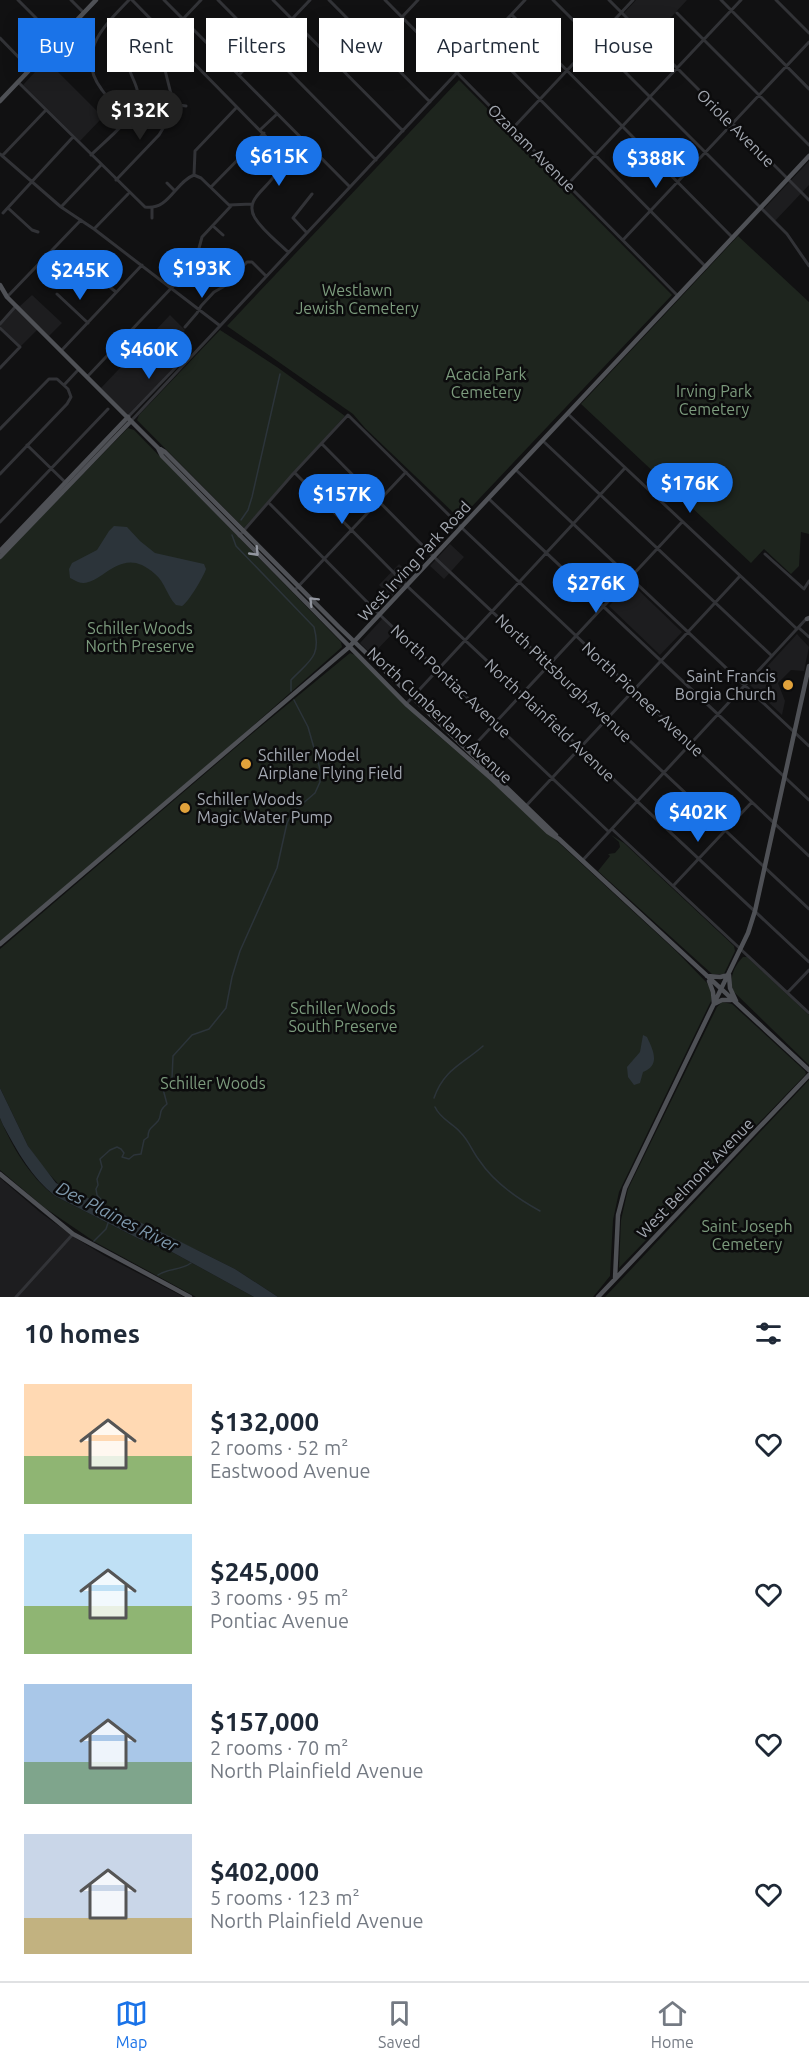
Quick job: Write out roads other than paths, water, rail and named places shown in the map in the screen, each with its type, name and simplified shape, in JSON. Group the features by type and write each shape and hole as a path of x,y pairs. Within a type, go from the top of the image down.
{"main road":[{"path":"79,18 96,0"},
{"path":"0,100 27,72"},
{"name":"West Irving Park Road","path":"0,944 350,647 809,156"},
{"name":"North Cumberland Avenue","path":"0,285 7,297 158,448 165,452 355,642 470,751 525,807 809,1070"},
{"name":"North Cumberland Avenue","path":"0,294 7,297"},
{"path":"0,557 129,419"},
{"name":"North Cumberland Avenue","path":"158,448 162,456 239,536 406,704 525,807"},
{"path":"0,551 10,545"},
{"path":"615,1279 619,1208 625,1188 729,975 755,911 809,666"},
{"path":"714,1004 713,992 707,976 729,975"},
{"path":"714,1004 722,1000 734,1002 729,975"},
{"name":"West Belmont Avenue","path":"598,1297 809,1076"},
{"path":"0,1174 73,1234 190,1297"}],"street":[{"path":"18,0 36,18"},
{"path":"71,0 84,13"},
{"path":"128,118 99,87 91,60 93,48 99,33 131,0 150,18"},
{"path":"164,0 182,18"},
{"path":"184,18 201,0"},
{"path":"218,0 236,18"},
{"path":"273,0 291,18"},
{"path":"293,18 310,0"},
{"path":"329,0 430,102"},
{"name":"Ozanam Avenue","path":"385,0 678,296"},
{"path":"402,17 418,0"},
{"path":"509,18 525,0"},
{"path":"553,0 573,20"},
{"name":"Oriole Avenue","path":"609,0 809,200"},
{"path":"616,18 633,0"},
{"path":"721,0 809,89"},
{"path":"568,184 741,0"},
{"path":"776,0 809,33"},
{"path":"677,13 809,145"},
{"path":"512,15 733,238"},
{"path":"194,30 350,187"},
{"path":"307,34 403,131"},
{"path":"0,38 18,57"},
{"path":"623,240 809,42"},
{"path":"194,63 278,148 281,162 277,173 256,197 252,204 252,212 256,220 288,252"},
{"path":"513,129 573,64"},
{"path":"92,155 135,108 138,95 130,72"},
{"path":"116,180 159,135 168,120 171,104 166,72"},
{"path":"239,75 242,72"},
{"path":"289,72 376,160"},
{"path":"513,72 706,267"},
{"path":"625,72 787,234 809,266"},
{"path":"129,419 458,73"},
{"path":"18,82 145,207 152,208 162,204 187,179 194,176 201,178 231,206"},
{"path":"171,104 186,106"},
{"path":"194,176 195,151 237,107"},
{"path":"46,110 1,155 61,207 94,229 219,325"},
{"path":"211,187 277,114"},
{"path":"3,213 73,137"},
{"path":"281,162 291,162"},
{"path":"61,207 101,165"},
{"path":"167,183 175,191"},
{"path":"94,229 129,193"},
{"path":"306,233 293,220 293,217 312,194"},
{"path":"87,376 195,263 202,237 231,206 252,204"},
{"path":"8,208 32,230 39,232"},
{"path":"152,208 152,218"},
{"path":"7,297 81,220"},
{"path":"213,225 223,235"},
{"path":"186,253 197,255"},
{"path":"185,327 213,294 223,287 245,263 249,261 266,276"},
{"path":"61,351 142,265"},
{"path":"83,266 116,292"},
{"path":"57,294 88,323"},
{"path":"0,368 20,347 0,326 16,306"},
{"path":"64,384 79,369"},
{"path":"0,429 46,381 54,378 64,384 70,394 69,400 0,474"},
{"path":"0,522 108,409"},
{"path":"568,414 740,576 809,637"},
{"name":"North Pioneer Avenue","path":"322,444 348,415 462,528 809,855"},
{"path":"543,441 772,656"},
{"path":"239,536 322,444"},
{"name":"North Pittsburgh Avenue","path":"322,444 434,557 809,909"},
{"path":"27,445 67,484"},
{"path":"406,704 625,468"},
{"path":"516,470 808,744"},
{"name":"North Plainfield Avenue","path":"295,472 407,586 809,962"},
{"path":"294,591 406,472"},
{"path":"489,499 809,800"},
{"name":"North Pontiac Avenue","path":"269,503 380,615 809,1014"},
{"path":"465,756 682,522"},
{"path":"765,554 804,589 809,581"},
{"path":"525,807 740,576"},
{"path":"582,861 808,618"},
{"path":"673,886 752,802"},
{"path":"787,993 809,970"},
{"path":"16,1297 73,1234"}],"water":[{"path":"114,526 127,527 155,553 204,564 205,572 185,604 176,605 155,574 142,565 131,562 121,564 86,583 70,578 69,569 72,563 97,550"},
{"path":"643,1035 647,1037 654,1061 649,1069 643,1072 640,1083 634,1085 628,1077 627,1067 640,1052"},
{"name":"Des Plaines River","path":"0,1088 28,1146 56,1183 235,1269 278,1297 254,1297 172,1252 139,1239 55,1196 32,1172 3,1125 0,1118"}],"waterway":[{"path":"241,520 248,510 252,497 280,374"},
{"path":"232,535 236,546 314,627 315,652 308,663 291,680 291,691"},
{"name":"Des Plaines River","path":"105,1207 96,1189 102,1167 100,1159 117,1147 124,1153 122,1157 129,1159 141,1154 144,1140 167,1104 163,1089 172,1079 173,1056 192,1035 209,1029 226,1008 240,951 277,868 287,823 293,812 315,793 320,782 320,769 308,727 294,700"},
{"path":"434,1098 443,1080 483,1046"},
{"path":"435,1107 440,1115 464,1136 491,1175 515,1195 540,1211"},
{"name":"Des Plaines River","path":"94,1241 106,1229 108,1223"},
{"path":"158,1275 191,1263"}],"place":[{"name":"Saint Francis Borgia Church","path":"788,685"},
{"name":"Schiller Model Airplane Flying Field","path":"246,764"},
{"name":"Schiller Woods Magic Water Pump","path":"185,808"}],"park label":[{"name":"Westlawn Jewish Cemetery","path":"357,299"},
{"name":"Acacia Park Cemetery","path":"486,383"},
{"name":"Irving Park Cemetery","path":"714,400"},
{"name":"Schiller Woods North Preserve","path":"140,637"},
{"name":"Schiller Woods South Preserve","path":"343,1017"},
{"name":"Schiller Woods","path":"213,1083"},
{"name":"Saint Joseph Cemetery","path":"747,1235"}]}
